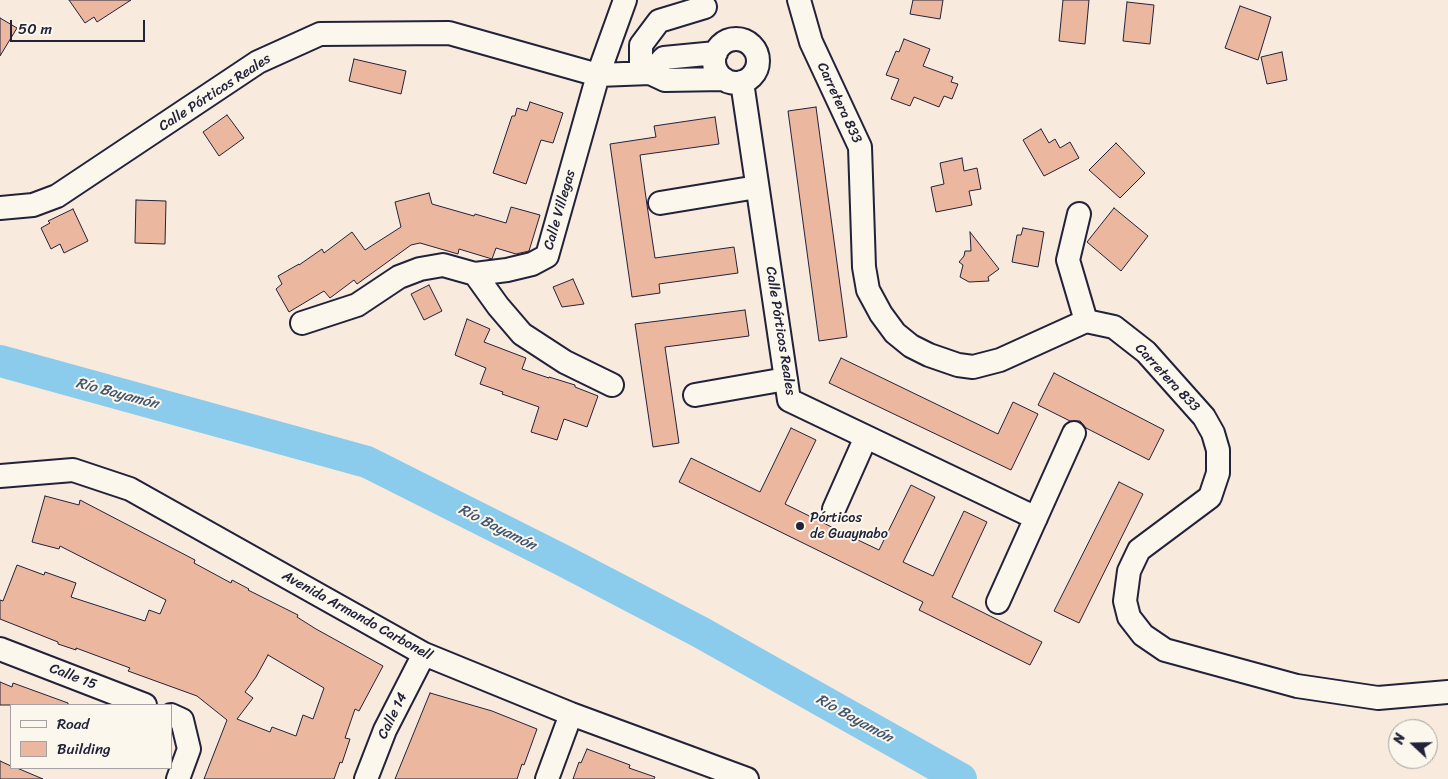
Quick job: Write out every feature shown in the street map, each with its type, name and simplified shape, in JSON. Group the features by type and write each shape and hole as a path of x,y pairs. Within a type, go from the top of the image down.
{"street":[{"name":"Calle Villegas","path":"302,322 357,304 399,277 420,268 443,266 475,274 507,270 532,264 547,256 598,75 625,0"},
{"name":"Carretera 833","path":"799,0 812,42 860,147 864,268 868,290 881,314 895,333 911,346 930,355 958,365 973,367 1000,360 1086,321 1114,328 1146,352 1204,417 1213,433 1218,450 1218,473 1210,497 1139,550 1129,571 1126,601 1129,617 1143,635 1165,650 1297,686 1378,698 1448,692"},
{"path":"705,7 659,21 641,45 646,73 664,58 716,53"},
{"name":"Calle Pórticos Reales","path":"0,208 33,205 57,196 258,62 320,34 449,33 598,75 646,73 665,80 733,80 757,187 789,400 1036,518"},
{"path":"739,38 752,45 757,52 758,66 750,78 733,80 715,67 716,53 725,42 739,38"},
{"path":"660,203 757,187"},
{"path":"1079,214 1068,260 1086,321"},
{"path":"475,274 498,306 522,334 565,362 612,384"},
{"path":"695,395 786,379"},
{"path":"998,602 1074,433"},
{"path":"834,509 866,437"},
{"name":"Avenida Armando Carbonell","path":"0,476 73,470 130,489 424,654 571,714 735,777"},
{"name":"Calle 15","path":"0,649 142,704"},
{"name":"Calle 14","path":"366,779 385,730 424,654"},
{"path":"547,779 571,714"},
{"path":"172,715 182,720 189,748 178,779"}],"building":[{"path":"69,0 131,0 97,22 94,17 85,23"},
{"path":"913,0 943,0 940,19 910,14"},
{"path":"1063,0 1089,0 1085,44 1059,41"},
{"path":"1127,2 1154,5 1150,44 1123,41"},
{"path":"1240,6 1271,17 1258,60 1225,48"},
{"path":"0,18 17,28 0,56"},
{"path":"904,39 930,49 923,66 953,77 951,82 958,84 952,99 944,96 939,107 914,97 910,106 891,99 899,79 886,75 896,51 899,52"},
{"path":"1282,52 1287,80 1267,84 1261,57"},
{"path":"354,59 406,71 401,94 349,81"},
{"path":"530,102 563,113 553,143 541,140 526,184 493,173 512,116 515,116 517,108 527,111"},
{"path":"816,107 847,337 819,341 788,111"},
{"path":"227,115 244,138 219,156 203,132"},
{"path":"715,117 719,144 640,155 647,205 655,258 734,247 738,273 659,284 660,293 632,297 610,144 656,137 654,126"},
{"path":"1041,129 1049,143 1055,139 1060,148 1070,142 1079,158 1044,176 1023,140"},
{"path":"1116,143 1145,173 1120,198 1089,170"},
{"path":"962,158 964,171 977,168 981,189 969,191 972,205 936,212 931,187 944,184 940,163"},
{"path":"429,193 432,204 506,223 511,207 540,215 529,251 516,254 496,248 492,259 459,249 458,254 420,243 411,245 357,284 354,280 330,298 324,291 289,312 276,289 282,284 278,276 299,265 322,249 324,253 352,232 365,250 401,227 395,202"},
{"path":"136,200 166,201 165,244 135,243"},
{"path":"1114,208 1148,236 1121,271 1087,242"},
{"path":"73,209 88,241 64,253 60,244 51,249 41,228 50,223 48,221"},
{"path":"1023,228 1044,232 1038,267 1012,262 1017,235 1021,235"},
{"path":"970,232 999,269 988,277 989,281 969,282 960,277 963,265 959,262 964,256 965,251 971,251"},
{"path":"573,279 584,304 562,307 553,287"},
{"path":"429,285 442,311 424,320 411,294"},
{"path":"745,310 749,336 665,347 679,443 653,447 635,324"},
{"path":"467,319 490,329 484,342 526,358 522,369 575,385 575,387 598,396 587,427 564,419 557,440 531,432 539,407 480,384 486,368 455,355"},
{"path":"841,358 998,434 1013,402 1038,414 1011,470 829,383"},
{"path":"1054,373 1164,430 1149,460 1086,428 1080,421 1070,421 1038,405"},
{"path":"791,428 816,440 785,504 860,541 879,550 911,485 935,497 903,562 933,576 964,511 987,522 952,597 1042,642 1030,665 919,610 923,602 679,482 691,458 760,492"},
{"path":"1119,482 1143,494 1079,623 1054,611"},
{"path":"45,496 79,505 80,500 195,560 194,563 231,583 232,580 298,615 297,617 316,629 383,666 359,711 355,709 345,738 350,739 334,779 204,779 227,720 197,696 128,671 130,668 76,648 76,650 58,644 58,642 0,619 0,600 3,601 17,565 44,575 45,572 76,583 71,597 145,621 149,610 160,614 166,600 60,546 59,549 32,542","holes":["268,655 324,688 313,719 303,715 296,736 272,727 270,732 237,719 253,698 245,692"]},
{"path":"0,682 12,687 13,683 68,703 68,704 0,705"},
{"path":"430,693 492,711 537,729 517,779 395,779"},
{"path":"587,749 630,765 629,768 655,777 654,779 573,779 579,762 581,763"},
{"path":"0,761 10,766 10,769 19,769 43,779 0,779"}],"waterway":[{"name":"Río Bayamón","path":"0,361 367,462 700,632 961,779"}],"place":[{"name":"Pórticos de Guaynabo","path":"800,526"}]}
